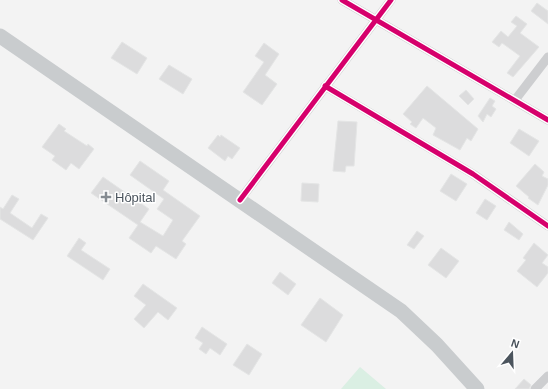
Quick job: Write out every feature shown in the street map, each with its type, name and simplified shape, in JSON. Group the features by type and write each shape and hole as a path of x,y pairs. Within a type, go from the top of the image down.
{"main road":[{"path":"0,36 401,311 437,345 477,389"}],"street":[{"path":"342,0 548,120"},
{"path":"240,200 391,0"},
{"path":"515,100 548,57"},
{"path":"326,86 473,174 548,226"},
{"path":"535,389 548,376"}],"green space":[{"path":"360,367 386,389 341,389"}],"building":[{"path":"537,3 548,11 548,24 531,11"},
{"path":"516,16 527,24 520,33 539,47 513,77 507,73 520,56 502,43 499,47 492,42 501,31 508,37 517,26 511,22"},
{"path":"122,42 147,58 137,74 111,58"},
{"path":"264,43 279,54 265,75 277,84 262,105 243,92 264,62 255,56"},
{"path":"169,65 192,79 183,94 159,79"},
{"path":"427,86 478,129 471,141 467,138 460,150 433,135 436,128 423,118 416,128 410,124 412,122 403,114"},
{"path":"466,90 474,99 468,105 459,96"},
{"path":"490,98 495,101 492,106 496,109 491,117 487,114 483,122 478,116"},
{"path":"338,121 357,122 354,166 346,166 345,172 333,171"},
{"path":"59,124 66,129 64,131 87,146 88,144 94,149 79,169 71,163 66,170 52,160 55,156 42,147"},
{"path":"519,129 539,141 529,156 510,143"},
{"path":"218,135 220,137 221,135 240,148 232,159 228,156 225,161 208,148"},
{"path":"140,161 169,181 163,190 200,216 182,241 186,244 176,259 156,246 151,253 129,238 138,225 91,193 103,177 149,209 140,222 163,236 173,220 157,209 164,199 130,175"},
{"path":"535,164 544,172 542,176 548,179 548,185 538,205 528,198 529,197 516,186"},
{"path":"451,174 467,184 456,201 440,191"},
{"path":"302,183 319,184 318,202 301,201"},
{"path":"12,195 19,199 10,213 32,228 41,214 48,218 33,240 0,219 0,207 3,209"},
{"path":"485,199 496,206 487,220 476,213"},
{"path":"509,222 523,234 519,240 504,230"},
{"path":"417,231 424,236 414,249 407,245"},
{"path":"79,238 86,243 81,250 110,269 103,280 67,256"},
{"path":"534,243 548,255 542,263 548,267 548,273 537,287 517,271 526,260 523,258"},
{"path":"441,248 459,261 446,278 428,265"},
{"path":"280,272 296,284 288,295 272,283"},
{"path":"143,284 177,308 168,320 158,312 144,328 134,319 146,305 134,296"},
{"path":"320,298 343,315 326,342 301,325"},
{"path":"202,327 227,344 220,355 210,348 206,354 199,349 203,343 195,338"},
{"path":"247,344 262,354 249,375 233,365"},
{"path":"524,379 531,385 529,389 515,389"}],"cycle path":[{"path":"342,0 548,120"},
{"path":"240,200 391,0"},
{"path":"325,86 473,174 548,226"}],"place":[{"name":"Hôpital","path":"106,197"}]}
